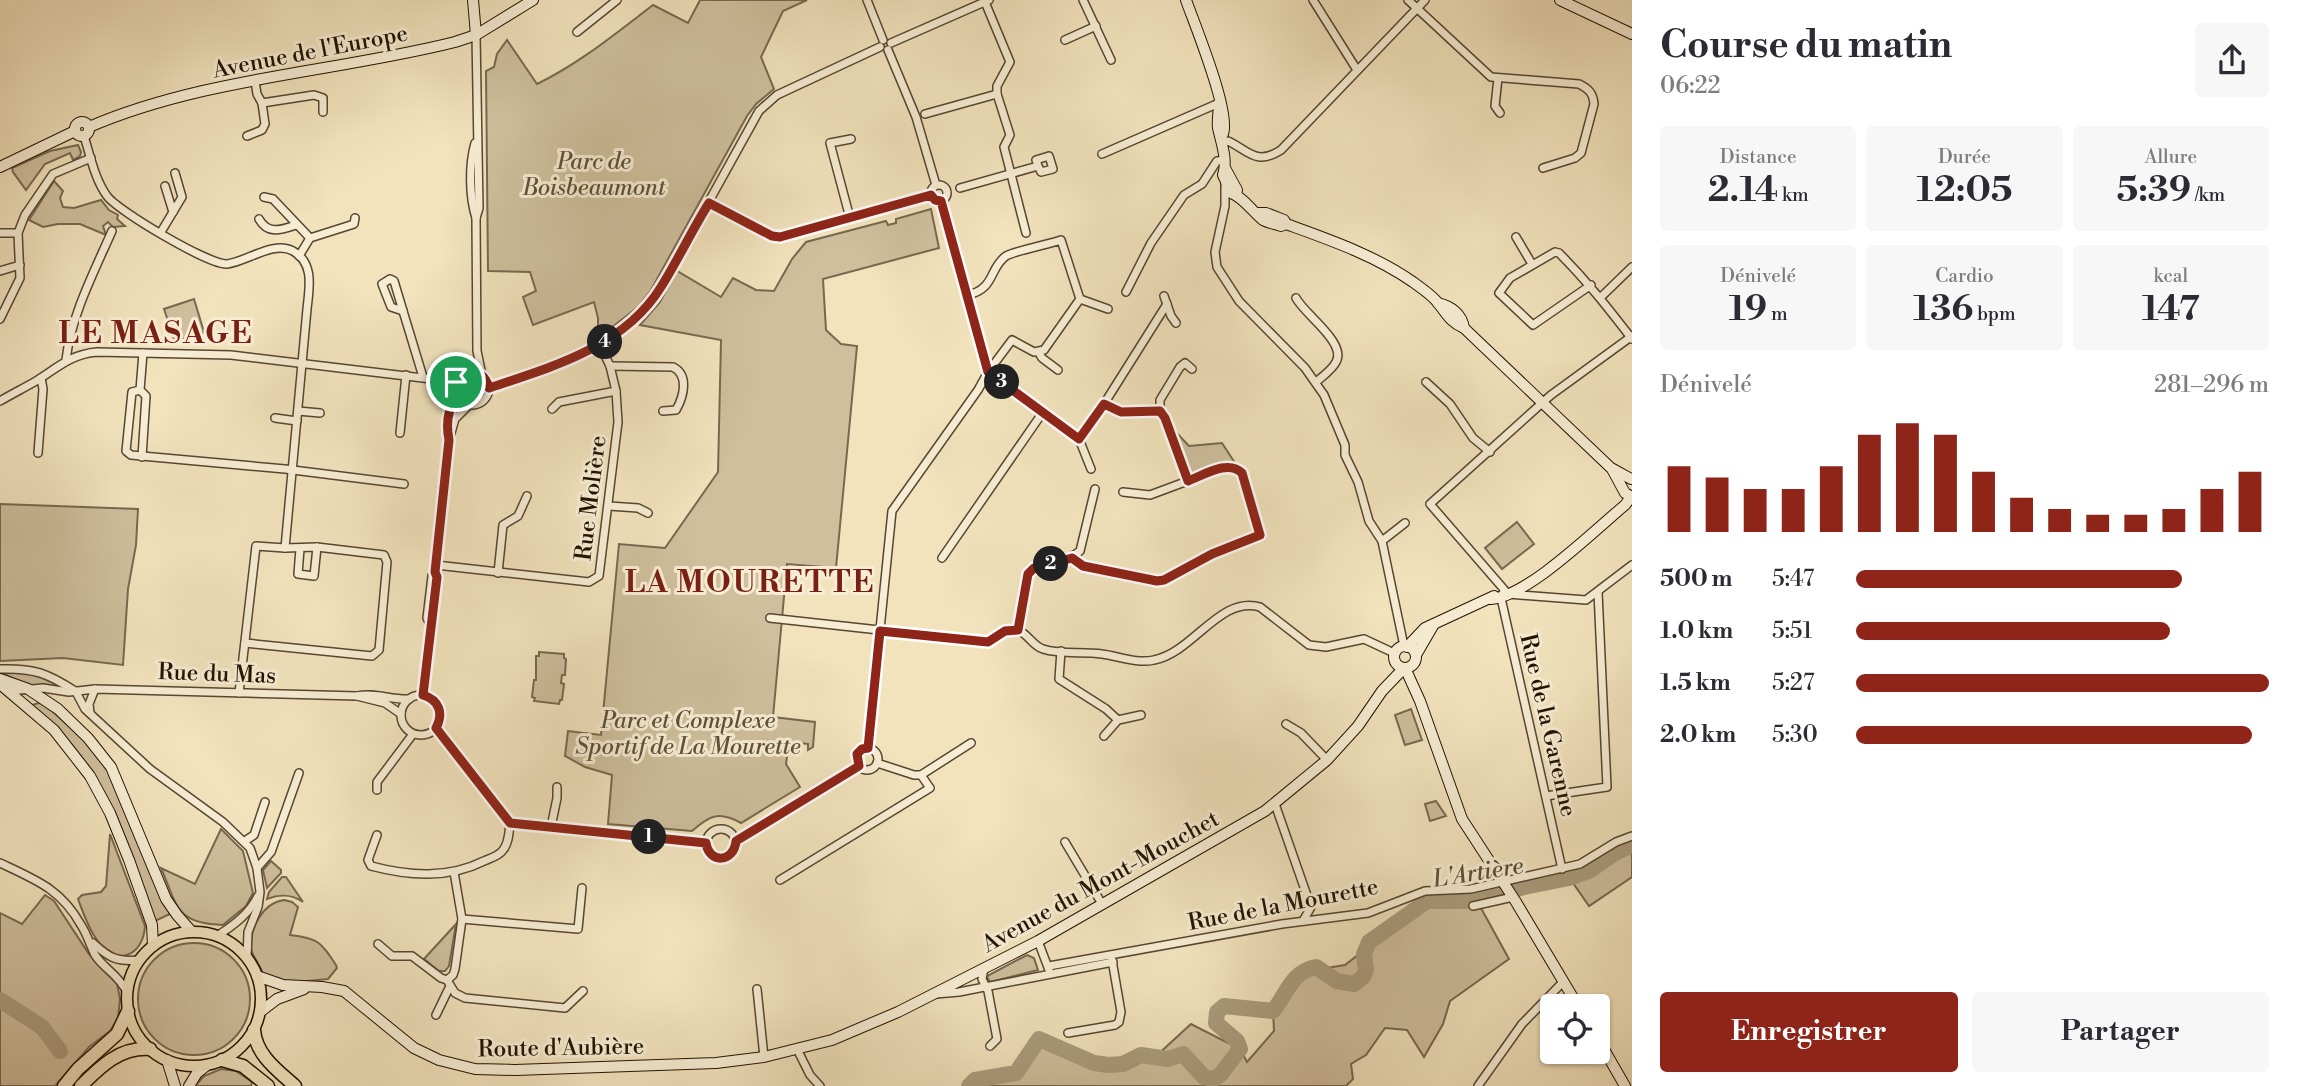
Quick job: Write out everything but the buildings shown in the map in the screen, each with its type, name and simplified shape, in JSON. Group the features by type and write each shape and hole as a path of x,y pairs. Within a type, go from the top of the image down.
{"highway":[{"path":"64,1086 78,1069 117,1034 128,1011"},
{"path":"254,1030 260,1051 295,1086"},
{"path":"81,1086 110,1059 127,1051 150,1049"},
{"path":"222,1060 243,1066 268,1086"}],"main road":[{"path":"472,0 476,35"},
{"name":"Avenue de l'Europe","path":"0,167 156,104 255,81 451,43 476,35 533,0"},
{"path":"1186,0 1213,72 1225,164 1223,175 1230,193 1258,213 1284,220 1286,224 1373,258 1407,278 1438,303 1443,312 1544,402 1612,469 1628,494"},
{"path":"1560,0 1632,34"},
{"path":"1225,164 1237,190 1236,195"},
{"path":"1612,469 1632,479"},
{"path":"1420,701 1404,662 1406,646 1425,628 1444,617 1501,595 1519,580 1545,571 1609,518 1628,494 1627,481 1632,479"},
{"name":"Avenue du Mont-Mouchet","path":"797,1049 844,1035 932,995 1038,941 1275,804 1327,760 1358,726 1434,624"},
{"path":"1404,662 1462,819 1570,994"},
{"path":"3,685 28,689 51,704 74,723 111,767 166,899 192,932"},
{"path":"3,685 54,730 89,776 110,813 133,872 152,925 153,946"},
{"path":"1385,688 1413,685"},
{"path":"192,932 217,936 234,944 247,957 257,976 261,994 260,1012 254,1030 246,1042 222,1060 207,1065 187,1065 167,1060 150,1049 136,1032 128,1011 129,981 139,960 153,946 171,935 192,932"},
{"name":"Route d'Aubière","path":"257,976 283,985 344,991 414,1048 439,1060 475,1069 716,1063 764,1057 797,1049"},
{"name":"Route d'Aubière","path":"260,1012 277,999 307,988"},
{"path":"167,1060 175,1086"},
{"path":"1610,1060 1625,1086"},
{"path":"189,1086 197,1073 207,1065"}],"street":[{"path":"576,32 617,0"},
{"path":"867,0 916,117 936,185"},
{"path":"1083,0 1111,60"},
{"path":"1313,0 1357,70"},
{"path":"1408,0 1490,77 1579,84 1588,88 1594,104 1581,153 1575,158 1543,168"},
{"path":"1222,139 1258,158 1272,156 1307,126 1425,0"},
{"path":"449,440 455,419 469,405 483,401 489,388 586,353 632,322 661,288 764,105 777,95 987,1 1010,62 997,86 997,94 1010,135 1004,147 1026,233"},
{"path":"1065,40 1096,26"},
{"path":"476,35 477,351 482,375 489,388"},
{"path":"1498,78 1495,106 1500,113"},
{"path":"247,136 262,130 265,124 255,81"},
{"path":"925,114 997,94"},
{"path":"262,103 314,95 323,98 323,112"},
{"path":"1102,154 1219,103"},
{"path":"83,132 102,187 109,199 205,258 221,264 230,264 280,248 295,251 306,263 310,275 285,548"},
{"path":"850,218 831,143 851,139"},
{"path":"960,188 1038,166 1036,160 1049,156 1052,162"},
{"path":"0,318 18,285 18,233 25,215 53,174 91,158"},
{"path":"1126,292 1151,243 1184,195 1202,184 1217,161 1225,164"},
{"path":"161,232 182,197 175,173"},
{"path":"1225,181 1225,206 1215,252 1220,273 1239,301 1281,342 1316,382 1345,445 1345,455 1358,482 1369,521 1382,541 1406,646"},
{"path":"936,185 932,188 931,195 935,200 941,201"},
{"path":"936,185 946,189 946,196 941,201"},
{"path":"165,186 173,212"},
{"path":"709,203 776,237 931,195"},
{"path":"1225,206 1236,195"},
{"path":"264,197 273,199 310,239"},
{"path":"941,201 988,372 1079,439 1091,469"},
{"path":"299,256 310,239 354,224 355,218"},
{"path":"259,219 266,228 276,231 296,225"},
{"path":"66,360 68,343 92,275 112,231"},
{"path":"0,233 18,233"},
{"path":"1516,237 1532,264"},
{"path":"967,295 984,289 1006,256 1061,240 1080,299"},
{"path":"1591,285 1533,325 1499,293 1510,278 1552,253 1559,253 1591,285 1631,338 1544,402 1430,504 1501,595 1580,601 1598,592 1632,565"},
{"path":"0,271 20,265"},
{"path":"1601,297 1632,267"},
{"path":"1296,298 1301,308 1334,341 1338,349 1338,359 1332,368 1316,382"},
{"path":"1080,299 1108,309"},
{"path":"1039,353 1044,350 1080,299"},
{"path":"1079,439 1104,404 1166,300 1176,323"},
{"path":"403,311 423,377"},
{"path":"868,748 892,511 1012,340 1039,353 1058,370"},
{"name":"Rue Molière","path":"435,569 589,582 599,576 618,422 616,391 610,366 600,345"},
{"path":"423,695 437,577 435,569 449,440 449,414 456,396 456,382 467,372 477,351"},
{"path":"0,401 81,353 231,355 456,382"},
{"path":"142,457 146,396 140,390 143,353"},
{"path":"1188,481 1160,411 1160,400 1180,367 1185,363 1192,369"},
{"path":"610,366 673,367 680,370 683,377 682,399 676,410 663,411"},
{"path":"467,372 482,375"},
{"path":"400,433 407,375"},
{"path":"38,453 43,389 41,377"},
{"path":"1426,382 1450,404 1473,438 1490,452"},
{"path":"140,390 132,392 126,451 131,455 404,484"},
{"path":"552,409 559,402 616,391"},
{"path":"456,396 469,405"},
{"path":"1104,404 1121,412 1160,411"},
{"path":"298,411 320,413"},
{"path":"942,558 1044,412"},
{"path":"275,418 298,421"},
{"path":"129,419 143,421"},
{"path":"1072,558 1083,566 1157,581 1170,577 1212,554 1260,535 1242,473 1237,468 1228,466 1150,495 1123,492"},
{"path":"1018,630 1030,571 1072,558 1080,551 1095,489"},
{"path":"498,573 503,525 518,516 527,496"},
{"path":"609,506 638,508 648,513"},
{"path":"1382,541 1405,523"},
{"path":"239,692 256,546 300,549 317,547 384,555 387,558 379,650 372,656 245,643"},
{"path":"300,549 298,575 314,576 317,547"},
{"path":"1546,796 1607,787 1598,592"},
{"name":"Rue de la Garenne","path":"1501,595 1562,869"},
{"path":"770,618 988,642 1005,631 1018,630 1044,650 1101,653 1152,661 1184,648 1209,624 1227,612 1240,605 1251,605 1260,607 1309,645 1326,647 1364,639 1404,662"},
{"path":"1061,651 1059,679 1106,709 1118,720"},
{"path":"0,669 42,672 76,692 90,713 150,769 245,841 257,868 260,892 258,907 248,932 247,957"},
{"name":"Rue du Mas","path":"28,689 76,692 95,689 357,696 365,694 409,699"},
{"path":"90,713 89,704 95,689"},
{"path":"423,695 432,699 439,707 441,718 436,728 428,734 414,734 404,726 401,714 409,699 423,695"},
{"name":"Rue du Mas","path":"357,696 385,703 401,714"},
{"path":"1104,736 1118,720 1141,715"},
{"path":"1286,724 1301,733 1327,760"},
{"path":"377,835 369,860 371,866 397,872 454,872 498,855 504,849 510,823 436,728"},
{"path":"377,790 377,782 414,734"},
{"path":"877,763 921,775 971,743"},
{"path":"868,748 877,753 877,763 869,770 859,766 857,754 862,749 868,748"},
{"path":"736,841 731,834 719,829 712,832 706,843 707,850 712,856 723,859 732,854 736,841 859,766"},
{"path":"257,868 271,852 299,773"},
{"path":"779,880 930,789 921,775"},
{"path":"551,827 557,787"},
{"path":"245,841 254,835 265,802"},
{"path":"1275,804 1311,907 1303,921"},
{"path":"510,823 706,843"},
{"path":"1473,906 1507,889 1580,864 1616,842 1632,836"},
{"path":"1065,842 1102,905"},
{"path":"0,863 46,885 70,907 96,955 119,979 127,992"},
{"path":"436,1015 453,975 462,919 454,872"},
{"path":"462,919 578,929 582,888"},
{"name":"Rue de la Mourette","path":"932,995 1303,921 1368,913 1426,891 1507,889"},
{"path":"217,936 236,924 253,905 260,892"},
{"path":"90,941 107,957 126,961 139,960"},
{"path":"1038,941 1049,970"},
{"path":"378,944 392,956 412,956 449,983 455,993 466,998 565,1008 583,991"},
{"path":"1068,1033 1119,1022 1121,1012 1112,959"},
{"path":"984,968 982,973 998,1039 990,1046"},
{"path":"1478,1086 1522,1024 1563,982"},
{"path":"757,989 764,1057"},
{"path":"797,1049 810,1075 820,1086"}],"green space":[{"name":"Parc de Boisbeaumont","path":"700,0 807,0 783,11 761,57 774,89 756,104 747,116 651,290 638,307 598,338 598,318 594,302 533,325 523,297 536,291 530,272 488,271 486,71 494,67 497,54 507,40 537,84 583,57 653,5 688,23"},
{"path":"78,145 80,156 73,160 70,153 45,164 26,190 13,172 12,168 50,151"},
{"path":"54,181 63,191 60,198 63,207 74,208 101,200 109,210 118,215 117,219 125,226 113,227 108,222 103,226 106,235 80,224 43,227 29,220"},
{"name":"Parc et Complexe Sportif de La Mourette","path":"931,209 939,248 823,279 826,330 841,344 857,346 836,568 787,564 773,717 815,722 813,747 808,750 808,744 789,742 786,764 800,787 741,823 727,817 715,816 692,831 608,824 612,775 585,767 565,756 568,731 601,735 619,544 665,548 718,472 721,340 640,325 660,302 677,271 721,297 733,278 756,290 774,291 792,259 806,242 886,221 888,225 896,223 896,219"},
{"path":"194,299 204,332 175,342 164,309"},
{"path":"1173,429 1189,446 1222,443 1235,463 1191,473"},
{"path":"0,504 138,509 136,545 128,589 123,665 63,658 0,661"},
{"path":"1517,522 1534,544 1502,569 1485,548"},
{"path":"539,652 564,654 566,659 565,675 562,675 561,683 564,684 562,700 559,704 534,701 535,698 532,697 536,680 536,656 539,656"},
{"path":"19,671 45,677 61,688 27,685 4,674"},
{"path":"42,702 89,744 111,776 170,914 155,921 89,767 72,745 32,705"},
{"path":"1411,709 1422,740 1405,745 1395,715"},
{"path":"1436,801 1446,816 1430,821 1425,804"},
{"path":"221,829 243,851 253,893 246,906 223,925 207,924 195,921 180,910 161,868 195,884"},
{"path":"110,834 145,926 143,937 134,951 120,956 112,954 97,940 78,899 82,895 101,892 106,886"},
{"path":"1632,847 1632,877 1589,906 1573,883 1516,892 1548,883 1577,879"},
{"path":"271,861 281,873 267,888 263,870"},
{"path":"282,877 286,877 303,902 285,896 267,899 269,892"},
{"path":"45,895 54,901 89,954 117,983 120,999 118,1019 110,1031 89,1047 55,1086 0,1086 0,913 22,924"},
{"path":"1476,899 1509,959 1450,1001 1443,1024 1424,1057 1407,1030 1385,1028 1366,1055 1351,1064 1353,1079 1346,1086 969,1086 975,1080 1016,1073 1042,1039 1094,1063 1123,1064 1154,1058 1191,1024 1240,1049 1247,1062 1274,1031 1273,1011 1302,972 1345,965 1427,901"},
{"path":"284,900 298,907 290,935 318,942 336,965 337,968 328,979 286,983 263,974 251,948 255,924 270,906"},
{"path":"456,924 449,966 445,971 439,971 424,959"},
{"path":"194,943 216,947 234,959 246,977 250,999 246,1021 234,1039 216,1051 194,1055 172,1051 154,1039 142,1021 138,999 142,977 154,959 172,947"},
{"path":"1027,955 1034,958 1038,970 990,982 987,977 989,975"},
{"path":"221,1069 236,1071 252,1082 251,1086 195,1086 204,1076"}],"waterway":[{"name":"L'Artière","path":"969,1086 975,1080 1016,1073 1039,1039 1094,1063 1108,1065 1123,1064 1141,1055 1168,1059 1183,1054 1204,1077 1214,1079 1240,1049 1237,1041 1216,1023 1217,1012 1224,1006 1273,1011 1290,984 1301,974 1316,967 1337,981 1354,984 1363,977 1366,970 1364,954 1369,942 1427,901 1488,898 1569,878 1589,871 1632,845"},
{"name":"L'Artière","path":"0,1000 42,1027 60,1051"},
{"path":"1208,1086 1213,1079"}],"district":[{"name":"LE MASAGE","path":"156,333"},
{"name":"LA MOURETTE","path":"750,582"}],"route":[{"path":"931,195 935,200 941,201 988,372 1079,439 1104,404 1121,412 1160,411 1188,481 1228,466 1237,468 1242,473 1261,531 1257,537 1212,554 1164,580 1157,581 1083,566 1072,558 1034,568 1028,574 1018,630 1005,631 992,641 880,631 868,748 857,754 859,766 736,841 732,854 723,859 712,856 706,843 510,823 436,728 441,718 439,707 432,699 423,695 437,577 435,572 449,440 447,430 449,414 456,396 456,382 462,374 472,371 486,378 489,388 586,353 610,339 632,322 661,288 709,203 772,236 780,237 931,195"}]}
